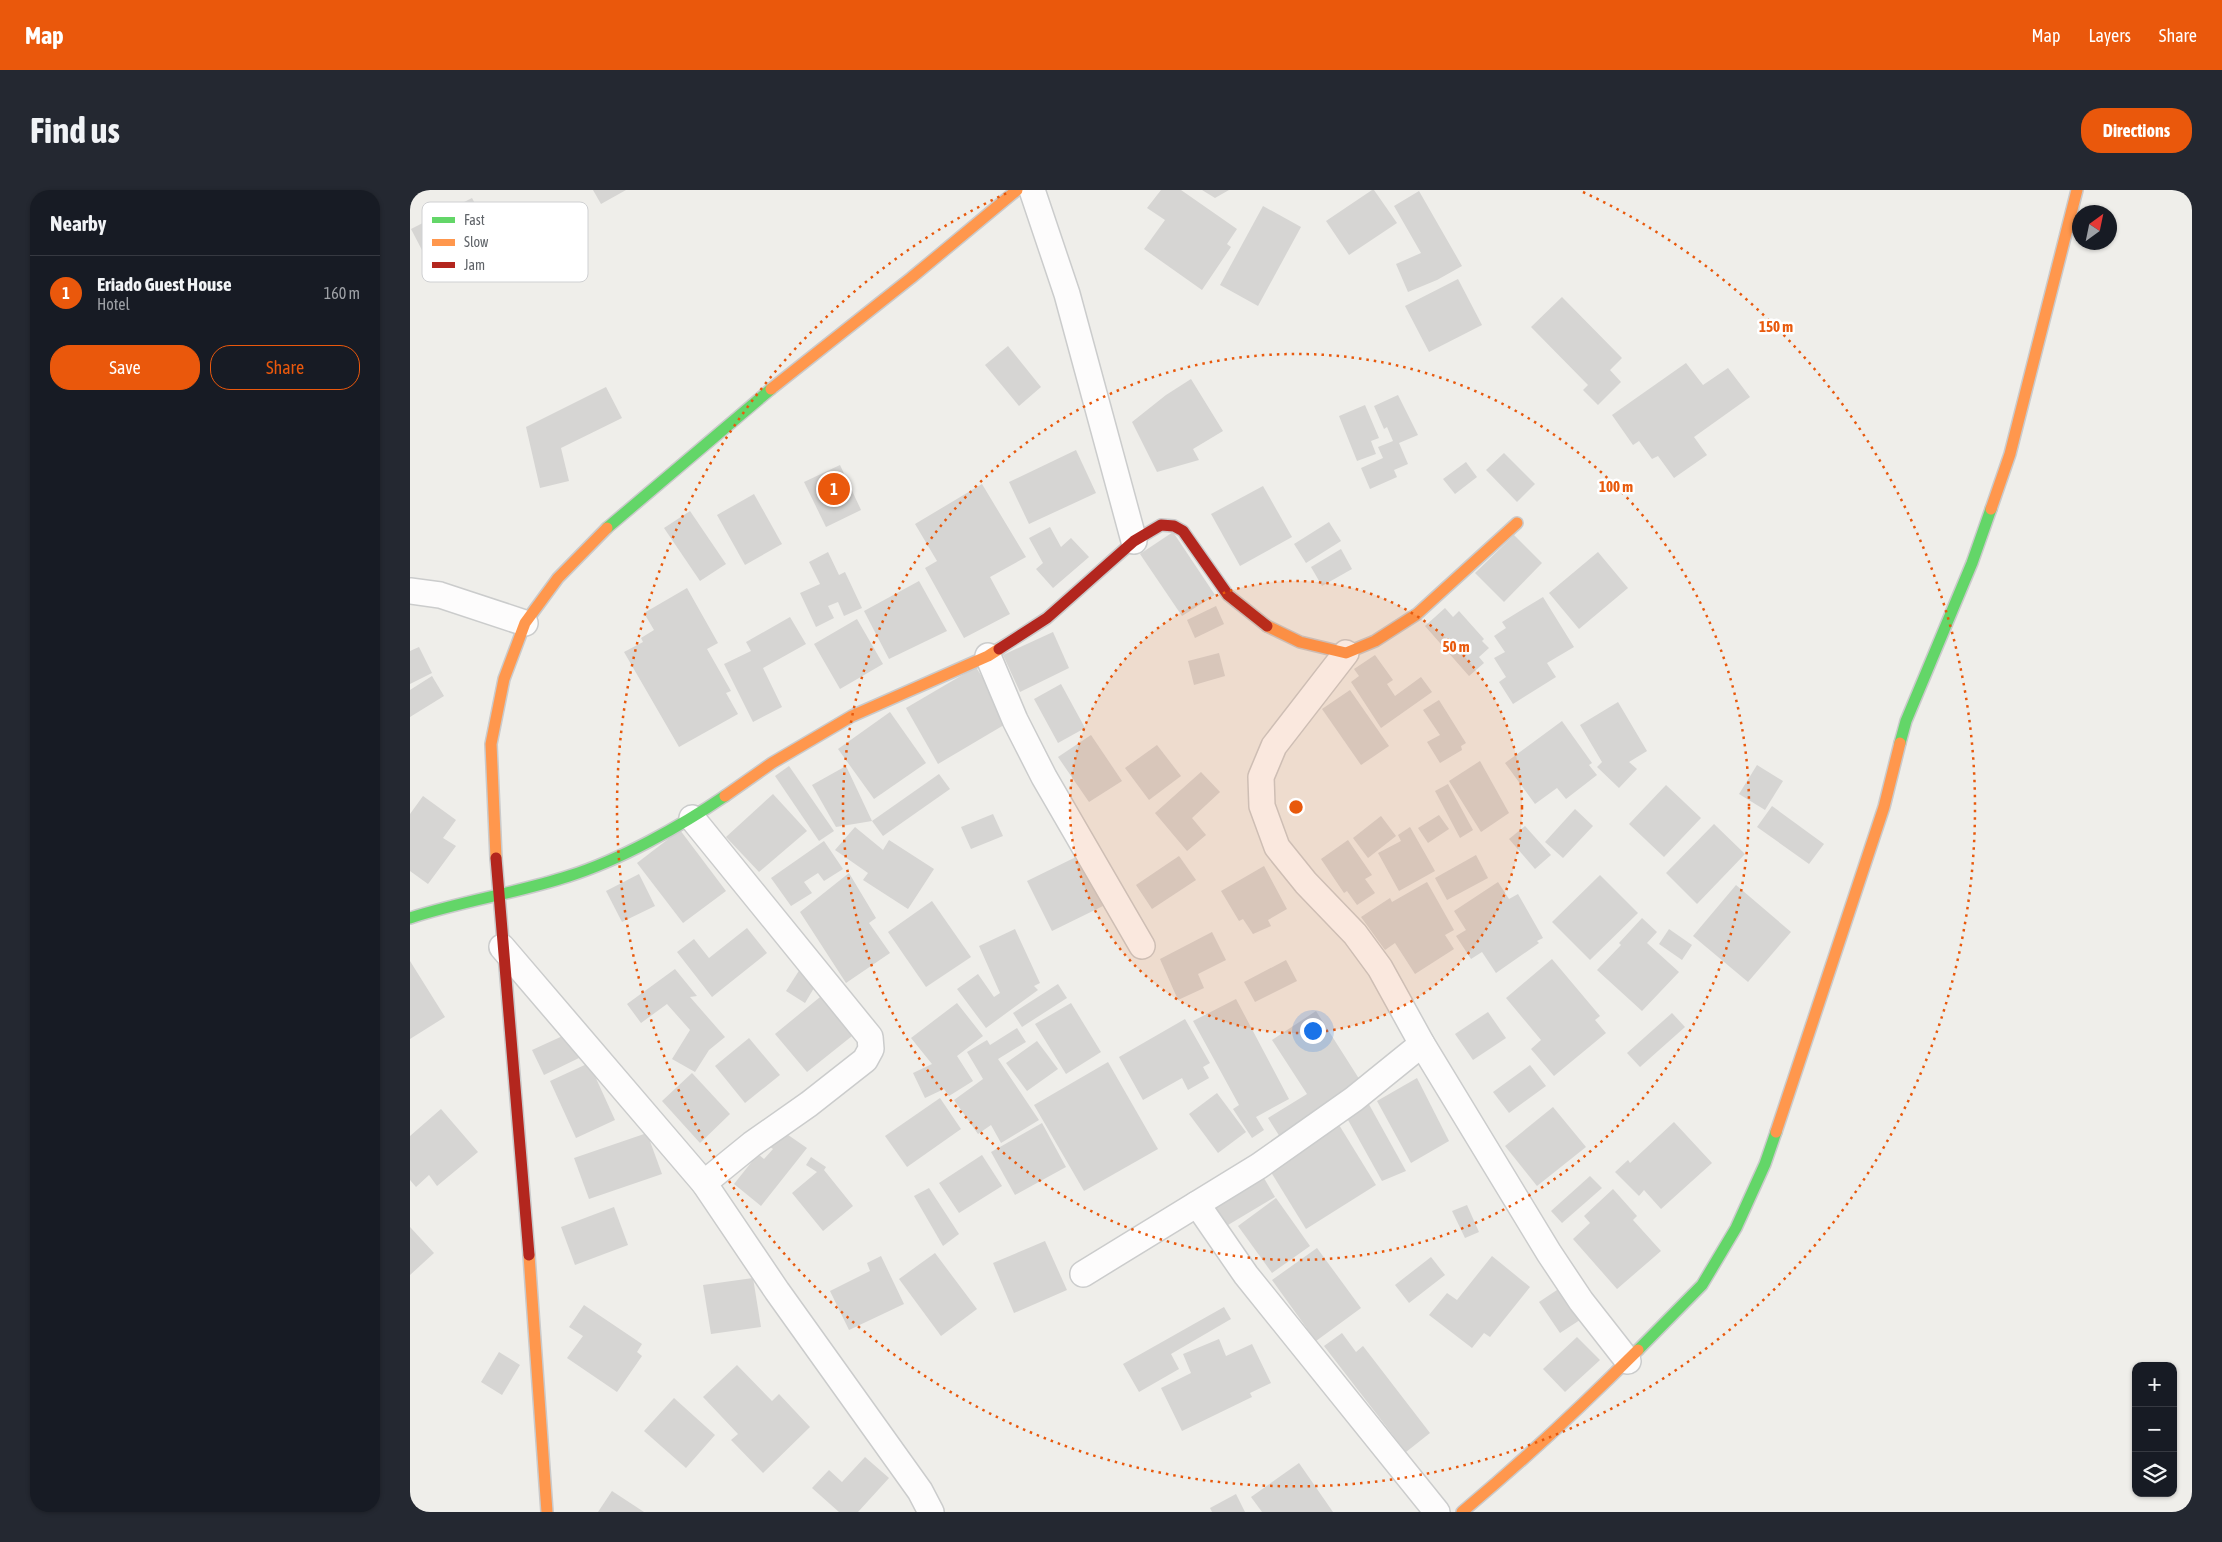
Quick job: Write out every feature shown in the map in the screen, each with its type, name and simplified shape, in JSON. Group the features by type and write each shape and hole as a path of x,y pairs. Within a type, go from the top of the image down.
{"street":[{"path":"547,1512 526,1213 498,893 491,744 504,679 525,623 558,578 601,533 776,385 911,278 1017,190"},
{"path":"1032,190 1067,294 1134,541"},
{"path":"1462,1512 1518,1466 1628,1361 1702,1285 1736,1228 1765,1164 1884,807 1906,721 1972,563 2010,454 2077,190"},
{"path":"1517,523 1417,614 1375,641 1346,653 1274,746 1261,777 1262,806 1277,847 1306,883 1355,934 1380,968 1422,1044 1476,1129 1549,1253 1581,1301 1628,1361"},
{"path":"410,918 448,906 576,873 607,861 692,818 772,763 852,716 988,656 1046,618 1134,541 1161,525 1174,526 1183,531 1228,595 1271,629 1300,642 1346,653"},
{"path":"410,591 440,595 525,623"},
{"path":"988,656 1014,720 1044,777 1142,946"},
{"path":"692,818 870,1037 871,1049 865,1060 704,1183"},
{"path":"502,947 704,1183 777,1291 920,1491 931,1512"},
{"path":"1083,1274 1259,1166 1354,1099 1422,1044"},
{"path":"1197,1204 1246,1275 1437,1512"}],"building":[{"path":"593,190 626,190 601,204"},
{"path":"1161,190 1181,190 1237,229 1227,244 1231,247 1202,290 1144,249 1165,220 1147,208"},
{"path":"1202,190 1229,190 1215,198"},
{"path":"1374,190 1397,223 1349,255 1326,221"},
{"path":"1419,191 1462,266 1437,280 1408,292 1396,264 1421,253 1394,206"},
{"path":"472,198 474,202 464,202"},
{"path":"1263,206 1301,227 1258,306 1220,285"},
{"path":"422,223 422,250 411,229"},
{"path":"1458,279 1482,325 1429,352 1405,306"},
{"path":"1562,297 1622,358 1610,370 1621,382 1598,405 1583,390 1588,385 1531,327"},
{"path":"1008,346 1041,387 1019,406 985,365"},
{"path":"1686,363 1703,385 1728,368 1750,397 1694,437 1707,455 1674,478 1658,456 1652,459 1639,441 1633,445 1612,415"},
{"path":"1191,379 1223,431 1193,449 1199,460 1157,472 1132,422 1166,395"},
{"path":"606,387 622,418 561,448 569,481 540,488 526,427"},
{"path":"1398,395 1418,435 1399,443 1408,464 1394,470 1397,477 1370,489 1361,468 1383,458 1378,447 1393,441 1387,427 1384,429 1374,406"},
{"path":"1365,405 1379,438 1371,441 1376,454 1357,461 1339,416"},
{"path":"1076,450 1096,493 1029,524 1009,482"},
{"path":"1504,453 1535,484 1517,502 1486,470"},
{"path":"1466,462 1477,477 1455,494 1443,479"},
{"path":"840,465 861,510 826,527 804,482"},
{"path":"982,484 1026,557 990,577 1010,614 964,638 925,568 937,561 915,524"},
{"path":"1263,486 1292,537 1240,566 1211,514"},
{"path":"754,494 782,544 745,565 717,515"},
{"path":"690,511 726,564 700,581 664,528"},
{"path":"1329,522 1341,541 1306,563 1294,544"},
{"path":"1050,527 1061,547 1071,538 1089,557 1053,588 1036,569 1043,563 1029,538"},
{"path":"1173,532 1215,595 1182,616 1140,554"},
{"path":"1514,535 1542,563 1504,602 1475,573"},
{"path":"1341,549 1352,569 1322,586 1311,567"},
{"path":"828,552 839,575 845,572 862,608 844,616 838,602 828,606 834,618 816,627 800,593 820,584 809,562"},
{"path":"1598,552 1628,588 1579,629 1549,593"},
{"path":"919,581 947,631 889,659 864,611"},
{"path":"687,588 718,643 707,649 731,691 726,693 738,714 679,747 624,652 643,642 641,638 654,630 644,613"},
{"path":"1543,597 1574,647 1547,663 1556,677 1513,704 1499,682 1506,677 1494,658 1505,652 1494,636 1506,628 1502,622"},
{"path":"1216,606 1224,624 1195,638 1187,620"},
{"path":"1445,608 1453,617 1459,611 1484,639 1482,641 1489,648 1479,657 1484,663 1469,676 1425,626"},
{"path":"790,617 806,644 763,668 782,707 753,722 724,664 751,651 746,642"},
{"path":"857,619 883,664 840,689 814,644"},
{"path":"1053,632 1069,668 1020,692 1003,655"},
{"path":"419,647 432,673 410,684 410,651"},
{"path":"1219,653 1225,676 1194,685 1188,661"},
{"path":"1375,655 1393,680 1387,684 1395,696 1421,677 1432,692 1381,728 1351,682 1359,676 1354,669"},
{"path":"976,667 1009,722 938,764 906,708"},
{"path":"432,676 444,696 410,717 410,690"},
{"path":"1061,684 1085,728 1058,743 1034,699"},
{"path":"1350,690 1389,746 1361,765 1322,709"},
{"path":"1439,700 1466,743 1461,746 1462,750 1440,763 1427,742 1440,735 1423,710"},
{"path":"1618,702 1647,751 1629,762 1637,769 1619,788 1597,767 1602,762 1580,725"},
{"path":"890,712 926,763 874,799 838,749"},
{"path":"1562,721 1592,763 1589,765 1597,775 1566,799 1557,788 1535,804 1505,763"},
{"path":"1091,735 1122,781 1089,802 1058,757"},
{"path":"1157,745 1181,776 1149,800 1125,768"},
{"path":"1480,761 1509,813 1481,832 1449,781"},
{"path":"1757,765 1783,781 1765,810 1739,794"},
{"path":"789,766 834,831 819,841 775,776"},
{"path":"846,766 872,821 836,827 812,785"},
{"path":"1201,772 1220,792 1192,818 1206,835 1187,851 1155,813"},
{"path":"939,774 950,789 883,836 872,821"},
{"path":"1448,784 1473,830 1460,838 1435,791"},
{"path":"1666,785 1701,818 1664,857 1629,824"},
{"path":"773,794 807,831 759,872 726,837"},
{"path":"423,796 456,820 443,838 456,846 428,884 410,871 410,814"},
{"path":"1772,806 1824,844 1809,864 1757,827"},
{"path":"1575,809 1593,826 1563,858 1545,842"},
{"path":"993,814 1003,836 971,849 961,827"},
{"path":"1439,815 1449,829 1428,843 1418,828"},
{"path":"1381,816 1396,836 1368,858 1353,838"},
{"path":"1714,824 1745,854 1697,904 1666,873"},
{"path":"1525,826 1551,855 1535,869 1509,839"},
{"path":"855,827 883,850 889,840 934,869 908,909 863,880 868,873 835,850"},
{"path":"1410,827 1435,871 1399,891 1378,853 1401,841 1398,835"},
{"path":"680,830 726,891 683,923 637,863"},
{"path":"1348,840 1372,875 1365,879 1375,893 1357,905 1347,891 1344,893 1321,859"},
{"path":"824,841 843,869 824,881 818,873 804,882 812,893 791,906 771,878"},
{"path":"1476,855 1488,878 1447,900 1435,878"},
{"path":"1078,856 1103,906 1052,931 1027,881"},
{"path":"1179,856 1196,880 1152,909 1136,885"},
{"path":"1264,866 1287,909 1268,920 1271,926 1253,934 1243,919 1239,921 1221,891"},
{"path":"849,873 876,918 869,923 890,953 846,983 800,912"},
{"path":"639,874 655,906 622,922 606,891"},
{"path":"1600,875 1638,913 1590,960 1552,922"},
{"path":"1427,882 1454,930 1445,935 1454,949 1415,974 1395,943 1385,950 1361,917 1390,898 1392,902"},
{"path":"1498,882 1509,899 1518,894 1543,938 1537,941 1539,943 1496,973 1482,952 1471,959 1456,936 1466,930 1454,911"},
{"path":"1736,885 1791,932 1748,982 1693,936"},
{"path":"932,901 971,957 926,987 888,932"},
{"path":"1642,918 1657,932 1647,943 1679,972 1642,1011 1597,970 1621,945 1619,943"},
{"path":"747,928 767,953 712,997 677,952 694,939 709,958"},
{"path":"1015,929 1040,983 1034,986 1038,990 986,1028 957,989 978,974 994,997 1000,993 979,946"},
{"path":"1669,929 1692,945 1682,960 1659,944"},
{"path":"1212,932 1226,960 1198,974 1204,988 1178,1000 1160,959"},
{"path":"1552,959 1600,1016 1595,1020 1606,1033 1554,1076 1531,1049 1541,1040 1506,998"},
{"path":"1286,960 1297,981 1255,1002 1244,982"},
{"path":"410,961 445,1017 410,1039"},
{"path":"802,966 820,978 805,1003 786,991"},
{"path":"675,969 697,996 690,997 725,1037 709,1050 695,1072 672,1059 690,1030 667,1004 641,1023 627,1004"},
{"path":"1058,984 1067,998 1022,1027 1013,1013"},
{"path":"825,993 857,1032 807,1072 775,1034"},
{"path":"1236,999 1289,1099 1256,1117 1264,1130 1252,1138 1233,1109 1239,1105 1193,1021"},
{"path":"957,1003 983,1036 957,1056 973,1081 949,1096 944,1089 925,1098 913,1073 932,1064 911,1038"},
{"path":"1071,1003 1101,1052 1066,1074 1035,1024"},
{"path":"1316,1011 1363,1085 1280,1137 1268,1118 1307,1094 1272,1040"},
{"path":"1488,1012 1506,1038 1473,1060 1455,1034"},
{"path":"1672,1013 1685,1027 1640,1067 1627,1053"},
{"path":"1185,1019 1210,1063 1203,1067 1209,1078 1188,1090 1182,1078 1143,1100 1119,1057"},
{"path":"1017,1028 1026,1042 998,1059 1039,1120 1001,1143 991,1125 978,1134 954,1100 983,1079 967,1052 987,1040 990,1045"},
{"path":"567,1034 579,1058 544,1075 532,1050"},
{"path":"749,1038 780,1075 745,1103 715,1066"},
{"path":"1037,1041 1058,1069 1027,1091 1006,1063"},
{"path":"1108,1062 1158,1149 1084,1191 1034,1105"},
{"path":"589,1063 615,1120 576,1138 550,1081"},
{"path":"1530,1065 1546,1086 1509,1113 1493,1092"},
{"path":"692,1073 730,1114 700,1143 662,1101"},
{"path":"1417,1078 1449,1141 1411,1163 1377,1101"},
{"path":"1217,1093 1246,1132 1218,1153 1189,1114"},
{"path":"940,1098 961,1129 907,1167 885,1136"},
{"path":"1366,1099 1406,1171 1382,1181 1343,1111"},
{"path":"1553,1107 1586,1147 1537,1186 1505,1146"},
{"path":"441,1109 478,1152 437,1186 429,1175 416,1187 410,1180 410,1136"},
{"path":"1336,1120 1376,1185 1306,1229 1266,1164"},
{"path":"1674,1122 1712,1163 1661,1209 1644,1190 1639,1196 1615,1172 1628,1160 1630,1163"},
{"path":"1042,1123 1066,1167 1015,1195 991,1152"},
{"path":"778,1128 807,1148 761,1206 734,1184 758,1154 764,1159 773,1149 767,1145"},
{"path":"647,1133 662,1174 589,1199 574,1158"},
{"path":"982,1155 1002,1186 959,1213 939,1183"},
{"path":"811,1157 826,1167 824,1170 853,1206 823,1231 792,1193 817,1172 806,1165"},
{"path":"1261,1173 1275,1197 1223,1228 1209,1205"},
{"path":"1590,1176 1602,1188 1562,1223 1551,1211"},
{"path":"929,1188 959,1234 943,1246 914,1196"},
{"path":"1613,1189 1637,1216 1633,1220 1661,1251 1617,1289 1573,1239 1590,1223 1584,1216"},
{"path":"1276,1198 1310,1246 1272,1273 1238,1226"},
{"path":"1467,1205 1479,1232 1465,1238 1452,1211"},
{"path":"614,1207 628,1245 575,1265 561,1227"},
{"path":"410,1227 434,1253 410,1275"},
{"path":"1045,1241 1067,1290 1014,1313 993,1263"},
{"path":"1317,1248 1361,1308 1316,1341 1272,1280"},
{"path":"935,1253 977,1309 941,1336 899,1279"},
{"path":"881,1256 904,1304 849,1330 830,1291 870,1271 867,1263"},
{"path":"1492,1256 1530,1287 1490,1337 1484,1333 1472,1348 1429,1315 1447,1293 1457,1300"},
{"path":"1431,1257 1445,1275 1409,1303 1395,1285"},
{"path":"753,1278 761,1327 711,1334 703,1285"},
{"path":"1566,1284 1586,1316 1560,1333 1539,1302"},
{"path":"584,1305 642,1344 637,1352 642,1356 617,1392 567,1358 583,1336 569,1327"},
{"path":"1224,1307 1231,1319 1171,1354 1179,1369 1139,1392 1123,1364"},
{"path":"1342,1333 1356,1352 1363,1346 1430,1433 1406,1452 1324,1346"},
{"path":"1577,1337 1600,1360 1565,1392 1543,1369"},
{"path":"1219,1339 1226,1356 1252,1344 1271,1383 1250,1393 1252,1397 1182,1431 1161,1388 1191,1373 1183,1354"},
{"path":"499,1352 520,1365 502,1395 481,1382"},
{"path":"737,1365 772,1401 779,1394 810,1427 763,1473 731,1440 738,1434 703,1397"},
{"path":"674,1398 715,1435 686,1468 644,1431"},
{"path":"865,1457 889,1478 858,1512 839,1512 812,1488 829,1470 842,1482"},
{"path":"1299,1463 1333,1512 1262,1512 1251,1497"},
{"path":"612,1491 644,1512 598,1512"},
{"path":"1236,1494 1245,1512 1212,1512 1210,1508"}],"traffic: fast":[{"path":"607,528 771,389"},
{"path":"1900,743 1906,721 1972,563 1991,509"},
{"path":"410,918 549,882 589,869 650,841 725,796"},
{"path":"1638,1350 1702,1285 1736,1228 1765,1164 1776,1132"}],"traffic: slow":[{"path":"771,389 911,278 1017,190"},
{"path":"1991,509 2010,454 2077,190"},
{"path":"1267,626 1300,642 1346,653 1375,641 1417,614 1517,523"},
{"path":"496,858 491,744 504,679 525,623 558,578 607,528"},
{"path":"725,796 772,763 852,716 988,656 999,649"},
{"path":"1776,1132 1884,807 1900,743"},
{"path":"529,1255 547,1512"},
{"path":"1462,1512 1551,1433 1638,1350"}],"traffic: jam":[{"path":"999,649 1047,618 1134,541 1161,525 1174,526 1183,531 1228,595 1267,626"},
{"path":"496,858 529,1255"}],"place":[{"name":"Eriado Guest House","path":"834,489"}]}
